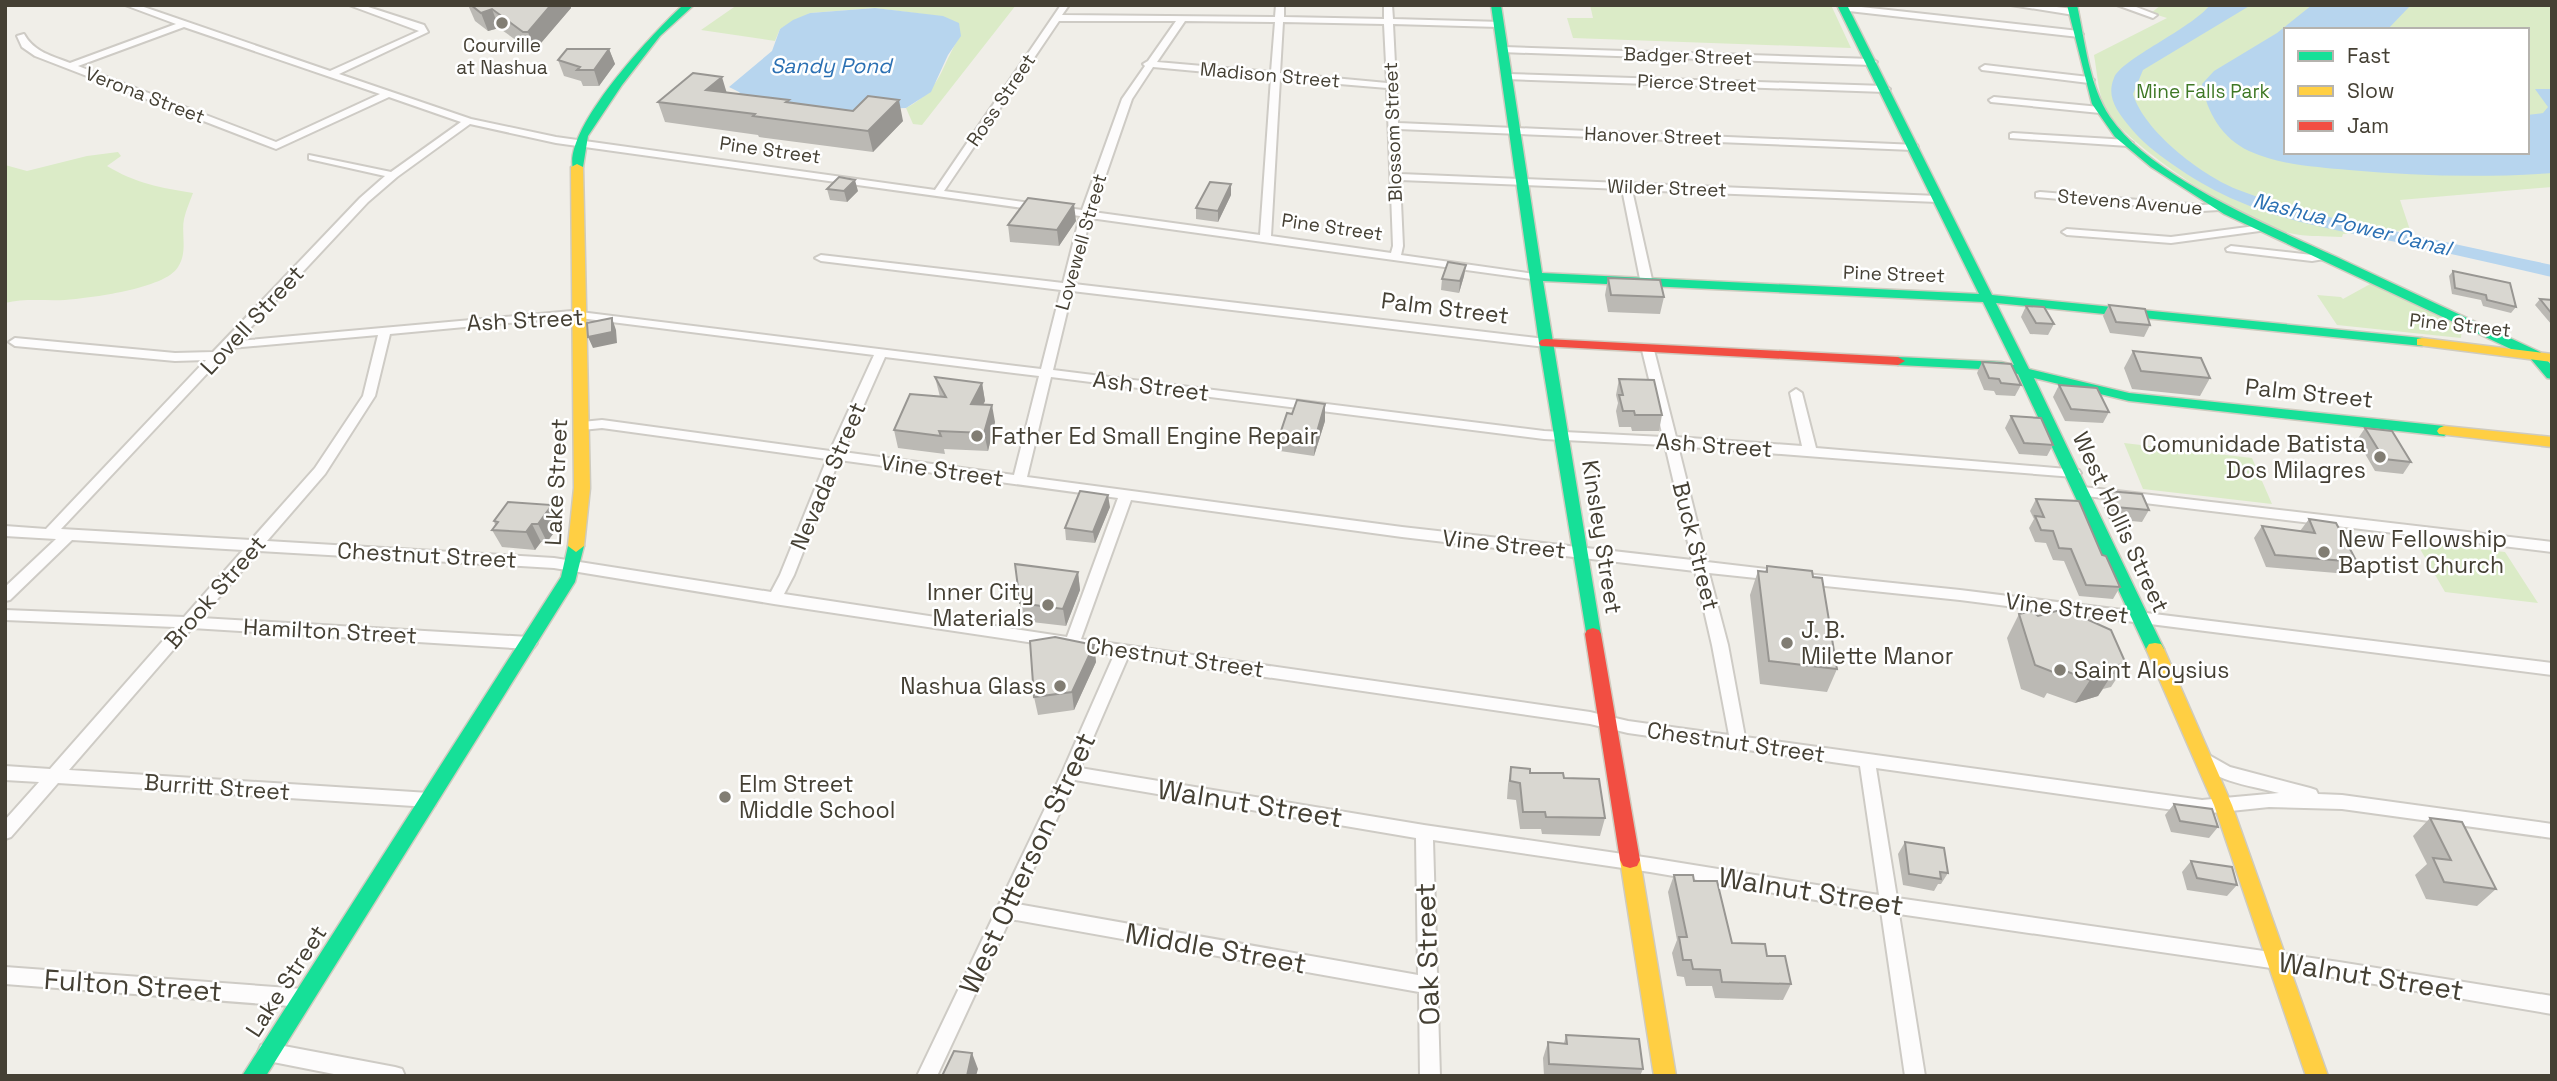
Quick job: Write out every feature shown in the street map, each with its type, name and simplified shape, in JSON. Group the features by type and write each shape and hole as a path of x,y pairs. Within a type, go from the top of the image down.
{"street":[{"name":"Pine Street","path":"129,5 468,121 580,144 1538,277 2038,302 2552,358"},
{"path":"331,74 424,32 421,27 353,5"},
{"name":"Lake Street","path":"253,1076 562,591 573,566 582,498 581,315 577,268 576,190 580,144 582,136 639,53 658,31 688,5"},
{"name":"Ross Street","path":"937,194 1065,5"},
{"path":"1265,239 1280,5"},
{"name":"Blossom Street","path":"1388,5 1398,249 1395,257"},
{"name":"Kinsley Street","path":"1496,5 1546,343 1665,1076"},
{"path":"2015,5 2073,8 2089,80 2100,110 2128,143 2219,207 2535,355 2552,375"},
{"path":"2121,5 2153,15"},
{"path":"1843,7 2078,34"},
{"name":"West Hollis Street","path":"1843,7 2035,392 2141,617 2223,805 2317,1076"},
{"path":"1057,18 1499,24"},
{"name":"Lovewell Street","path":"1019,481 1087,214 1127,99 1148,64 1182,18"},
{"path":"71,66 183,24"},
{"name":"Verona Street","path":"21,36 30,50 276,146 388,94"},
{"name":"Badger Street","path":"1504,50 1872,62"},
{"name":"Madison Street","path":"1148,64 1391,86"},
{"path":"1985,68 2089,80"},
{"name":"Pierce Street","path":"1508,77 1885,89"},
{"path":"1994,100 2100,110"},
{"name":"Lovell Street","path":"50,533 364,200 393,175 468,121"},
{"name":"Hanover Street","path":"1393,126 1913,147"},
{"path":"2014,136 2128,143"},
{"path":"313,157 393,175"},
{"name":"Wilder Street","path":"1395,177 1938,199"},
{"path":"1626,186 1647,284"},
{"name":"Stevens Avenue","path":"2040,195 2202,208 2219,207"},
{"path":"2067,232 2173,240 2263,228"},
{"path":"2231,249 2315,258 2326,256"},
{"name":"Palm Street","path":"821,258 1546,343 2001,366 2129,397 2552,442"},
{"name":"Ash Street","path":"229,345 552,314 581,315 1563,437 1669,441 2074,473"},
{"name":"Brook Street","path":"5,832 313,481 371,393 385,330"},
{"path":"15,342 175,357 218,356"},
{"name":"Buck Street","path":"1648,350 1702,567 1738,742"},
{"name":"Nevada Street","path":"774,598 787,575 835,455 881,353"},
{"path":"2035,392 2047,384 2064,382"},
{"path":"1796,393 1810,451"},
{"name":"Vine Street","path":"582,426 602,424 1126,496 1702,567 2141,617 2552,669"},
{"path":"2083,492 2552,547"},
{"path":"1072,643 1126,496"},
{"name":"Chestnut Street","path":"5,531 541,561 1738,742 2202,807 2269,800 2342,802"},
{"path":"5,596 68,535"},
{"name":"Hamilton Street","path":"5,615 189,622 529,643"},
{"name":"West Otterson Street","path":"928,1076 1070,773 1124,650"},
{"name":"Chestnut Street","path":"2203,759 2225,772 2241,777 2342,802 2552,831"},
{"path":"1867,760 1915,1076"},
{"name":"Burritt Street","path":"5,773 429,800"},
{"name":"Walnut Street","path":"1070,773 1423,832 2552,1005"},
{"name":"Oak Street","path":"1423,832 1430,1076"},
{"name":"Middle Street","path":"1004,910 1427,985"},
{"name":"Fulton Street","path":"5,975 303,998"},
{"path":"268,1052 395,1076"}],"green space":[{"path":"737,5 1016,5 922,125 913,124 906,108 918,101 934,85 960,36 922,14 875,8 810,13 780,29 775,41 701,30"},
{"path":"1590,5 1831,5 1851,48 1573,38 1567,18 1593,18"},
{"name":"Mine Falls Park","path":"2161,5 2552,5 2552,187 2400,200 2410,230 2343,234 2342,237 2309,236 2270,227 2188,181 2160,161 2116,123 2105,108 2094,55 2167,18 2151,13"},
{"path":"118,152 121,156 107,166 148,184 193,193 184,219 184,249 178,267 158,281 126,291 76,299 5,303 5,165 27,171 87,156"},
{"path":"2372,283 2462,327 2461,338 2337,325 2317,295 2343,299"},
{"path":"2124,443 2252,458 2272,504 2143,489"},
{"path":"2416,542 2505,552 2538,603 2445,592"}],"water":[{"name":"Nashua Power Canal","path":"2210,5 2251,5 2143,70 2133,94 2149,122 2190,162 2236,189 2272,202 2329,217 2552,265 2552,277 2280,216 2226,196 2199,182 2155,151 2134,131 2117,109 2111,91 2114,78 2129,62 2188,24"},
{"path":"2312,5 2411,5 2389,28 2284,28 2284,154 2529,154 2529,115 2543,113 2548,107 2535,89 2552,89 2552,173 2450,176 2349,170 2285,162 2261,156 2239,146 2217,124 2202,84 2214,71 2277,33"},
{"name":"Sandy Pond","path":"875,8 943,16 959,23 961,36 948,55 931,92 906,108 878,109 849,115 750,105 739,92 729,87 772,51 780,29 793,20 810,13"}],"building":[{"path":"471,5 551,5 528,32 523,32 492,9 481,13"},
{"path":"567,49 609,49 594,70 577,70 580,67 558,60"},
{"path":"693,73 722,77 706,90 853,111 868,96 899,100 868,131 658,102"},
{"path":"839,177 855,180 844,191 827,189"},
{"path":"1210,182 1231,184 1218,211 1196,208"},
{"path":"1028,198 1074,204 1057,230 1008,225"},
{"path":"1448,262 1466,265 1460,281 1442,279"},
{"path":"2453,271 2510,283 2516,307 2487,300 2486,295 2455,288"},
{"path":"1608,278 1660,280 1664,297 1611,295"},
{"path":"2540,299 2552,300 2552,314"},
{"path":"2109,305 2145,309 2150,325 2116,322"},
{"path":"2026,306 2044,307 2054,324 2036,323"},
{"path":"612,318 612,332 588,337 587,323"},
{"path":"2133,351 2201,358 2210,378 2141,371"},
{"path":"1982,362 2011,364 2021,385 2001,383 1999,379 1989,378"},
{"path":"935,377 982,383 971,404 992,405 984,433 939,431 941,436 894,430 910,394 946,397"},
{"path":"1619,379 1654,380 1662,415 1635,415 1634,411 1623,411"},
{"path":"2059,385 2097,388 2109,412 2071,409"},
{"path":"1297,400 1325,404 1315,439 1280,434 1287,413 1292,414"},
{"path":"2011,416 2041,418 2053,445 2024,443"},
{"path":"2365,428 2392,431 2411,462 2384,459"},
{"path":"1080,491 1108,495 1093,532 1065,528"},
{"path":"2108,491 2142,494 2149,510 2115,507"},
{"path":"2036,499 2079,501 2102,555 2106,556 2120,587 2086,585 2071,549 2059,548 2053,531 2041,530 2035,516 2044,517"},
{"path":"508,502 552,505 538,524 532,524 526,532 492,530 498,522 494,521"},
{"path":"2309,519 2336,523 2357,562 2275,555 2262,526 2315,533"},
{"path":"1015,564 1078,572 1063,609 1020,603"},
{"path":"1767,566 1812,571 1813,577 1822,578 1837,669 1769,661 1758,571 1767,572"},
{"path":"2064,609 2111,630 2126,664 2110,666 2113,673 2090,680 2060,669 2058,674 2035,665 2019,614 2032,611 2038,616"},
{"path":"1055,637 1094,645 1072,692 1034,697 1030,641"},
{"path":"1511,767 1530,769 1530,773 1563,773 1564,778 1599,779 1605,818 1546,817 1545,812 1523,812 1520,783 1510,781"},
{"path":"2174,804 2212,809 2218,827 2180,821"},
{"path":"2430,818 2462,822 2496,889 2444,882 2433,858 2451,860"},
{"path":"1905,842 1944,848 1948,873 1940,872 1941,879 1909,874"},
{"path":"2191,861 2232,867 2237,885 2197,878"},
{"path":"1674,875 1693,875 1694,881 1717,881 1732,943 1765,944 1767,956 1785,956 1791,984 1722,982 1720,970 1693,969 1691,960 1683,960 1679,937 1687,937"},
{"path":"1566,1035 1639,1039 1643,1069 1549,1064 1548,1042 1567,1044"},
{"path":"954,1051 972,1053 967,1076 942,1076"}],"traffic: fast":[{"path":"577,167 582,136 618,83 657,34 689,5"},
{"path":"1496,5 1593,634"},
{"path":"1842,5 2052,428 2155,649"},
{"path":"2072,5 2097,104 2119,135 2155,165 2228,211 2535,355 2552,375"},
{"path":"1538,277 2018,300 2422,342"},
{"path":"1898,361 2001,366 2129,397 2444,431"},
{"path":"253,1076 569,578 576,546"}],"traffic: slow":[{"path":"576,546 582,488 577,167"},
{"path":"2422,342 2552,358"},
{"path":"2444,431 2552,442"},
{"path":"2155,649 2223,805 2317,1076"},
{"path":"1630,860 1665,1076"}],"traffic: jam":[{"path":"1546,343 1898,361"},
{"path":"1593,634 1630,860"}],"place":[{"name":"Courville at Nashua","path":"502,23"},
{"name":"Father Ed Small Engine Repair","path":"977,436"},
{"name":"Comunidade Batista Dos Milagres","path":"2380,457"},
{"name":"New Fellowship Baptist Church","path":"2324,552"},
{"name":"Inner City Materials","path":"1048,605"},
{"name":"J. B. Milette Manor","path":"1787,643"},
{"name":"Saint Aloysius","path":"2060,670"},
{"name":"Nashua Glass","path":"1060,686"},
{"name":"Elm Street Middle School","path":"725,797"}]}
